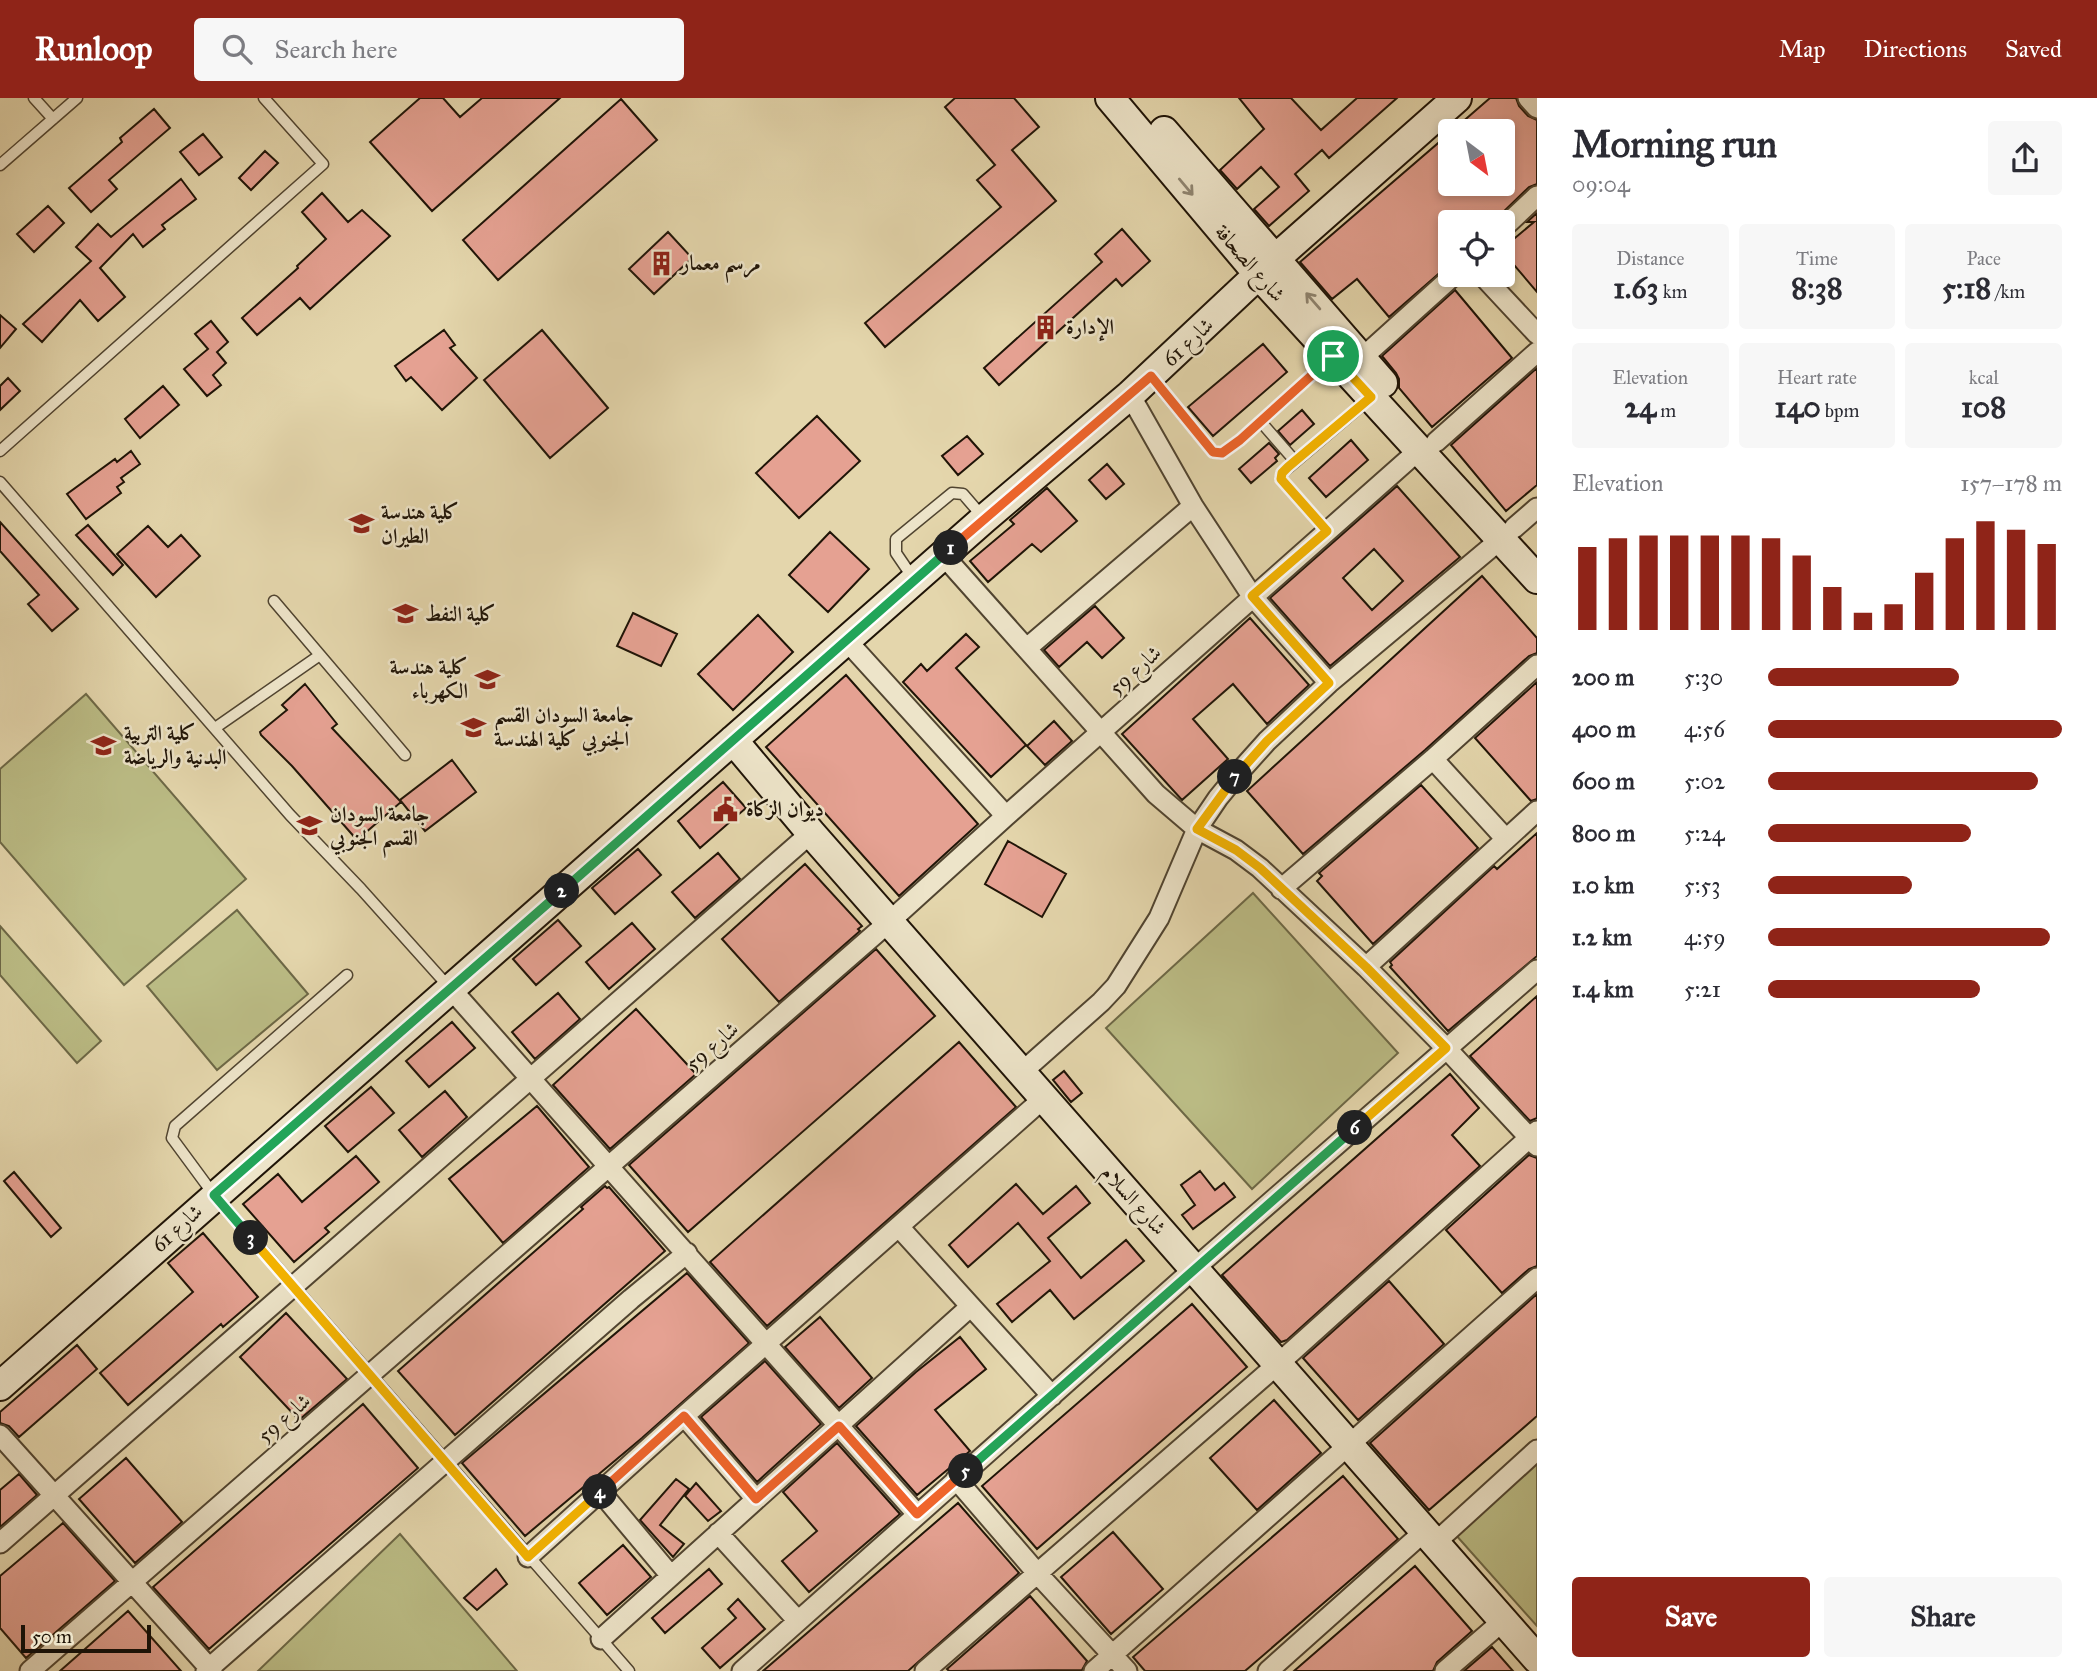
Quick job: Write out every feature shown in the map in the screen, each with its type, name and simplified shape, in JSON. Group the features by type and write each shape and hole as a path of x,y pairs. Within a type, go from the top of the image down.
{"street":[{"name":"شارع الصحافة","path":"1110,98 1267,267 1362,359 1427,446 1508,534 1537,579"},
{"name":"شارع الصحافة","path":"1136,98 1333,356 1371,397 1427,446"},
{"name":"شارع 61","path":"0,1386 984,519 1141,386 1267,267 1457,98"},
{"path":"1528,98 1537,108"},
{"path":"1515,217 1537,196"},
{"path":"1362,359 1441,287"},
{"path":"1493,287 1537,334"},
{"name":"شارع 59","path":"30,1671 889,922 1252,596 1537,352"},
{"path":"1141,386 1193,506 1252,596 1329,683"},
{"path":"1027,648 1193,506"},
{"path":"1021,1073 1116,986 1159,918 1197,829 1218,797 1267,741 1329,683 1537,508"},
{"name":"شارع الصحافة","path":"1508,534 1537,554"},
{"path":"925,1671 1534,1138 1366,967 1260,868 1236,850 1197,829 1156,794 943,555"},
{"path":"847,641 1006,816"},
{"path":"1281,889 1433,759 1537,665"},
{"name":"شارع السلام","path":"733,740 1021,1073 1537,1658"},
{"path":"1433,759 1505,838"},
{"path":"1366,967 1537,811"},
{"path":"0,1543 811,833"},
{"path":"742,1671 1195,1268 1537,970"},
{"path":"451,989 917,1514"},
{"path":"528,1557 1044,1098"},
{"path":"899,1227 1052,1396"},
{"path":"0,1435 209,1670 445,1461 687,1253"},
{"path":"1094,1671 1537,1278"},
{"path":"601,1639 970,1307"},
{"path":"684,1416 756,1499"},
{"path":"1268,1671 1537,1450"},
{"path":"956,1479 1127,1671"},
{"path":"600,1491 671,1576"},
{"path":"718,1533 798,1622"},
{"path":"1445,1671 1504,1620"}],"lane":[{"path":"34,98 52,119"},
{"path":"0,165 77,98"},
{"path":"0,451 323,164 264,98"},
{"path":"1141,386 1213,452 1222,453 1261,422 1333,356"},
{"path":"1327,531 1281,479 1282,473 1371,397"},
{"path":"1261,422 1295,461"},
{"path":"0,482 290,815 451,989"},
{"path":"915,580 896,553 896,538 952,493 962,494 984,519"},
{"path":"274,601 405,755"},
{"path":"215,728 320,655"},
{"path":"347,975 175,1126 172,1138 214,1195 629,1671"}],"green space":[{"path":"86,694 246,879 124,985 0,842 0,769"},
{"path":"1253,893 1398,1053 1252,1189 1106,1028"},
{"path":"237,910 308,994 217,1070 147,986"},
{"path":"0,926 101,1041 77,1063 0,975"},
{"path":"1537,1460 1537,1626 1455,1534"},
{"path":"400,1534 517,1671 258,1671"}],"building":[{"path":"420,98 443,98 460,117 482,98 560,98 432,211 370,142"},
{"path":"955,98 1014,98 1039,127 1012,150 1056,201 885,347 865,323 1001,207 977,180 995,165 945,107"},
{"path":"1239,98 1291,98 1321,130 1357,98 1397,98 1329,158 1322,150 1295,174 1309,191 1269,226 1254,209 1279,187 1261,167 1237,189 1220,170 1264,129"},
{"path":"1490,98 1516,98 1528,116 1537,120 1537,184 1529,187 1505,210 1438,210 1438,274 1389,317 1357,279 1332,299 1300,262 1438,143 1438,196 1516,196 1516,119 1466,119"},
{"path":"621,99 657,140 498,280 463,240"},
{"path":"154,109 170,128 109,180 117,189 91,212 69,188 122,142 120,138"},
{"path":"203,134 222,157 199,175 180,152"},
{"path":"265,151 278,163 251,190 239,178"},
{"path":"181,179 196,199 162,225 165,229 143,247 133,234 100,268 125,297 98,321 80,300 42,342 23,324 91,261 76,247 98,224 111,237"},
{"path":"322,193 348,222 362,210 390,236 310,309 300,298 257,335 242,318 326,239 302,212"},
{"path":"48,206 64,223 34,252 17,234"},
{"path":"1537,213 1537,292 1515,266 1515,238 1534,222 1527,222"},
{"name":"الإدارة","path":"1122,229 1150,261 1122,286 1116,279 999,385 984,368 1102,262 1095,254"},
{"name":"مرسم معمار","path":"668,232 692,258 654,294 629,269"},
{"path":"1455,290 1512,358 1432,427 1399,388 1396,373 1382,356"},
{"path":"0,315 16,329 0,348"},
{"path":"211,321 228,342 217,352 226,363 213,375 221,385 207,396 184,369 208,349 195,334"},
{"path":"444,330 455,345 450,348 477,378 442,410 411,377 406,381 395,366"},
{"path":"542,330 608,408 550,458 484,380"},
{"path":"1263,344 1287,372 1213,436 1188,407"},
{"path":"1537,368 1537,485 1506,511 1451,445"},
{"path":"8,378 20,391 0,410 0,386"},
{"path":"163,386 179,405 140,438 125,419"},
{"path":"1302,410 1314,424 1290,445 1278,431"},
{"path":"817,416 860,461 799,518 756,473"},
{"path":"967,436 983,454 958,475 942,456"},
{"path":"1351,440 1368,460 1326,497 1309,478"},
{"path":"1269,443 1279,454 1275,458 1277,461 1251,483 1239,469"},
{"path":"131,451 140,464 121,478 124,482 117,487 121,493 86,519 67,494 115,459 117,462"},
{"path":"1107,464 1124,484 1106,499 1089,480"},
{"path":"1397,486 1460,557 1330,666 1270,598","holes":["1374,549 1403,581 1372,610 1343,578"]},
{"path":"1047,488 1077,521 1041,552 1032,544 988,582 970,561 1014,524 1010,520"},
{"path":"0,522 78,609 52,631 28,604 39,595 0,551"},
{"path":"88,525 123,565 113,575 76,535"},
{"path":"148,526 168,547 181,535 200,556 156,597 117,554"},
{"path":"830,532 869,569 828,612 789,575"},
{"path":"1482,576 1537,638 1537,653 1529,656 1425,750 1303,854 1247,791"},
{"path":"1095,606 1124,638 1102,658 1087,642 1059,667 1044,650"},
{"path":"633,613 677,634 661,666 617,646"},
{"path":"758,615 793,652 733,710 698,674"},
{"path":"1250,618 1309,685 1267,724 1233,684 1193,719 1228,759 1182,800 1122,734"},
{"path":"966,634 979,647 956,668 1026,745 991,777 903,682 921,664 927,671"},
{"path":"846,675 978,824 899,896 766,747"},
{"path":"1537,682 1537,799 1531,801 1475,738"},
{"path":"305,684 337,724 332,728 401,802 357,840 260,732 287,710 282,705"},
{"path":"1054,721 1072,741 1045,765 1027,746"},
{"path":"452,760 476,792 425,831 400,800"},
{"path":"723,782 746,808 700,848 678,821"},
{"path":"1421,785 1478,848 1373,944 1317,881 1322,876 1319,873"},
{"path":"1537,833 1537,956 1448,1031 1390,967 1390,962 1494,866 1497,869"},
{"path":"1008,841 1066,874 1042,917 985,884"},
{"path":"638,849 661,875 615,914 592,888"},
{"path":"718,853 740,879 695,918 672,892"},
{"path":"805,864 862,926 858,929 860,931 779,1002 722,939"},
{"path":"558,920 581,946 536,985 513,959"},
{"path":"632,923 655,949 609,989 586,962"},
{"path":"876,949 935,1016 688,1232 629,1165"},
{"path":"558,993 580,1019 535,1059 512,1032"},
{"path":"1537,996 1537,1118 1530,1121 1470,1056"},
{"path":"636,1009 696,1074 610,1149 553,1085"},
{"path":"452,1022 475,1048 429,1087 406,1061"},
{"path":"959,1042 1016,1107 767,1326 710,1262"},
{"path":"1064,1071 1082,1093 1071,1102 1053,1080"},
{"path":"1450,1074 1479,1108 1452,1135 1480,1166 1287,1340 1281,1342 1222,1275"},
{"path":"371,1087 394,1113 348,1152 325,1126"},
{"path":"445,1091 467,1117 422,1157 399,1130"},
{"path":"537,1106 589,1167 503,1243 449,1179"},
{"path":"1529,1155 1537,1158 1537,1266 1529,1269 1502,1293 1446,1230"},
{"path":"356,1156 379,1182 325,1228 329,1232 294,1262 243,1204 278,1174 302,1202"},
{"path":"1200,1171 1215,1190 1224,1183 1235,1197 1193,1229 1182,1215 1195,1205 1181,1185"},
{"path":"14,1172 61,1228 51,1237 4,1181"},
{"path":"1016,1184 1043,1214 1076,1186 1090,1203 1048,1238 1081,1278 1126,1240 1144,1261 1074,1319 1050,1290 1012,1322 997,1304 1050,1261 1018,1223 968,1267 949,1245"},
{"path":"605,1186 609,1187 665,1251 455,1435 398,1371 583,1209 581,1207"},
{"path":"203,1233 258,1297 223,1327 221,1324 128,1405 100,1373 193,1292 168,1263"},
{"path":"687,1273 749,1343 642,1438 525,1536 462,1463"},
{"path":"1389,1281 1444,1344 1358,1420 1303,1358"},
{"path":"1537,1294 1537,1416 1429,1510 1370,1443"},
{"path":"1192,1304 1247,1367 1037,1549 982,1486"},
{"path":"286,1313 347,1379 299,1420 240,1357"},
{"path":"820,1317 872,1378 839,1408 785,1347"},
{"path":"960,1337 986,1369 935,1410 970,1451 917,1495 856,1426"},
{"path":"77,1345 97,1369 19,1437 9,1426 0,1423 0,1412"},
{"path":"765,1361 821,1424 757,1482 701,1417"},
{"path":"1274,1400 1321,1453 1257,1510 1210,1458"},
{"path":"363,1404 418,1468 209,1649 153,1587"},
{"path":"837,1443 900,1514 809,1592 782,1561 817,1531 783,1492"},
{"path":"126,1458 182,1522 135,1563 79,1499"},
{"path":"19,1474 37,1495 0,1527 0,1490"},
{"path":"1343,1476 1398,1539 1245,1671 1145,1671 1133,1657"},
{"path":"676,1479 689,1489 660,1525 684,1544 673,1557 640,1520"},
{"path":"696,1483 721,1511 708,1521 685,1496"},
{"path":"958,1503 1019,1573 908,1671 763,1671"},
{"path":"63,1523 115,1581 26,1658 0,1628 0,1576"},
{"path":"1113,1532 1163,1589 1111,1634 1061,1577"},
{"path":"623,1545 651,1577 607,1615 579,1583"},
{"path":"1415,1566 1472,1631 1437,1662 1433,1671 1294,1671"},
{"path":"496,1569 507,1584 477,1610 464,1598"},
{"path":"709,1569 722,1584 665,1633 652,1618"},
{"path":"1030,1596 1087,1661 1082,1670 947,1669"},
{"path":"738,1599 765,1629 720,1668 702,1648 736,1618 728,1609"},
{"path":"128,1611 181,1671 60,1671 85,1649"},
{"path":"1492,1647 1513,1671 1464,1671"}],"place":[{"name":"مرسم معمار","path":"661,263"},
{"name":"الإدارة","path":"1046,327"},
{"name":"كلية هندسة الطيران","path":"361,524"},
{"name":"كلية النفط","path":"405,614"},
{"name":"كلية هندسة الكهرباء","path":"488,679"},
{"name":"جامعة السودان القسم الجنوبي كلية الهندسة","path":"474,727"},
{"name":"كلية التربية البدنية والرياضة","path":"104,745"},
{"name":"ديوان الزكاة","path":"726,809"},
{"name":"جامعة السودان القسم الجنوبي","path":"310,826"}],"route":[{"path":"1333,356 1371,397 1288,467 1282,473 1281,479 1327,531 1252,596 1329,683 1267,741 1218,797 1197,829 1236,850 1260,868 1366,967 1446,1048 917,1514 839,1426 756,1499 684,1416 528,1557 214,1195 984,519 1151,376 1213,452 1222,453 1231,448 1333,356"}]}
